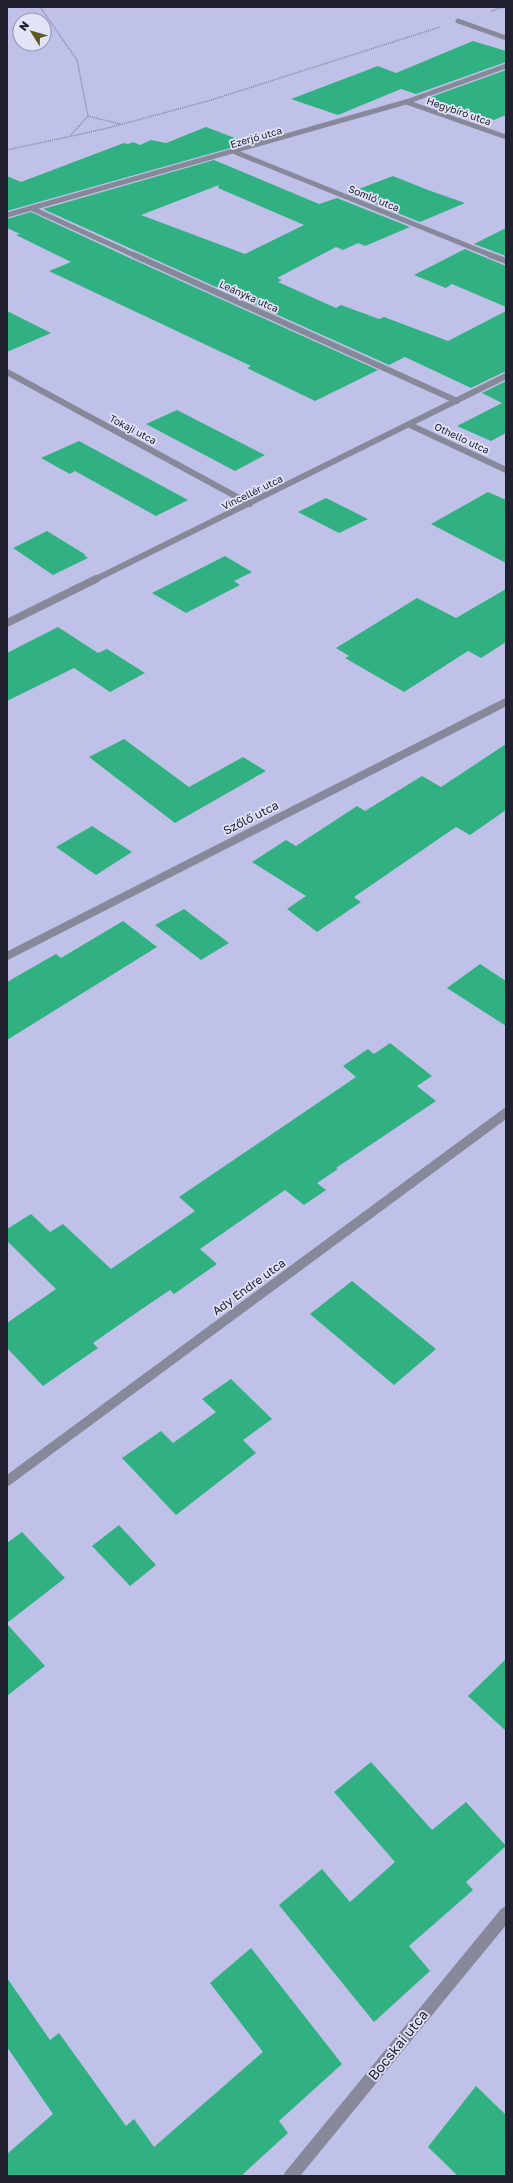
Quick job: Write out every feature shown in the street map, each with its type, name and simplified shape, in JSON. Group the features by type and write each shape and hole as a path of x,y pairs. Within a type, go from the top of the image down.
{"street":[{"path":"458,21 506,38"},
{"name":"Ezerjó utca","path":"7,215 235,152 406,102 506,66"},
{"name":"Hegybíró utca","path":"406,102 506,137"},
{"name":"Somló utca","path":"235,152 506,261"},
{"name":"Leányka utca","path":"33,209 456,401"},
{"name":"Tokaji utca","path":"7,372 250,504"},
{"name":"Vincellér utca","path":"7,623 410,425 506,376"},
{"name":"Othello utca","path":"410,425 506,470"},
{"name":"Szőlő utca","path":"7,956 506,702"},
{"name":"Ady Endre utca","path":"7,1481 506,1113"},
{"name":"Bocskai utca","path":"291,2176 506,1914"}],"path":[{"path":"40,7 77,60 88,116"},
{"path":"7,150 122,124 208,101 504,7"},
{"path":"88,116 122,124"},
{"path":"70,136 88,116"}],"building":[{"path":"473,41 506,51 506,62 416,94 401,89 338,115 291,99 378,66 396,73"},
{"path":"506,70 506,115 494,120 428,98"},
{"path":"206,127 248,143 7,211 7,176 21,182 124,143 128,144 133,142 140,145 151,140 166,143"},
{"path":"214,160 319,204 337,198 410,227 365,246 358,243 343,250 336,247 277,278 282,280 278,282 336,308 341,305 379,319 384,317 448,341 506,311 506,371 471,388 405,357 389,365 43,209","holes":["219,185 218,188 304,225 245,254 141,215"]},
{"path":"393,176 465,203 420,222 348,193"},
{"path":"31,212 378,370 315,401 247,368 251,366 49,271 71,262 16,235 20,234 7,228 7,219"},
{"path":"506,228 506,256 474,244"},
{"path":"465,249 506,266 506,307 452,284 446,288 414,275"},
{"path":"7,311 51,333 7,352"},
{"path":"506,381 506,433 491,441 457,426 502,403 482,393"},
{"path":"177,410 265,455 235,471 146,424"},
{"path":"79,441 188,500 156,516 75,471 70,474 41,458"},
{"path":"488,492 506,500 506,563 431,524"},
{"path":"326,498 368,519 339,533 298,512"},
{"path":"47,531 86,555 84,555 88,558 53,575 13,548"},
{"path":"225,556 252,572 234,581 240,585 186,613 152,593"},
{"path":"506,589 506,642 481,658 468,651 404,692 345,658 349,656 336,648 417,598 456,618"},
{"path":"58,627 98,653 107,649 145,673 110,692 74,668 7,701 7,653"},
{"path":"124,739 189,787 243,757 266,771 175,823 89,757"},
{"path":"506,744 506,810 470,835 456,827 354,897 361,902 317,932 287,909 306,896 252,862 286,840 296,846 357,806 365,811 422,776 441,787"},
{"path":"92,826 132,852 96,875 56,847"},
{"path":"184,909 229,943 201,960 155,925"},
{"path":"123,921 157,947 7,1040 7,982 56,954 61,958"},
{"path":"480,964 506,981 506,1026 447,988"},
{"path":"390,1043 432,1076 417,1086 436,1101 336,1168 338,1169 317,1183 326,1190 304,1205 285,1190 200,1249 217,1264 174,1294 170,1290 93,1343 98,1348 43,1386 7,1348 7,1323 56,1289 7,1241 7,1229 31,1214 50,1232 63,1224 111,1269 195,1211 179,1197 356,1077 343,1066 368,1049 374,1054"},
{"path":"352,1281 436,1349 394,1385 310,1314"},
{"path":"231,1379 272,1419 243,1440 256,1453 176,1515 122,1458 161,1431 173,1443 216,1412 202,1399"},
{"path":"119,1525 156,1565 130,1586 92,1546"},
{"path":"22,1532 65,1578 7,1623 7,1543"},
{"path":"7,1624 45,1666 7,1696"},
{"path":"506,1659 506,1731 468,1696"},
{"path":"371,1762 432,1830 466,1802 506,1846 466,1882 473,1890 409,1946 430,1971 374,2022 279,1905 322,1869 350,1902 395,1862 334,1792"},
{"path":"251,1948 342,2064 279,2121 288,2133 241,2176 7,2176 7,2154 53,2114 7,2047 7,1978 50,2040 59,2033 126,2126 134,2119 154,2147 263,2052 210,1983"},
{"path":"476,2086 506,2115 506,2176 458,2176 428,2147"}]}
